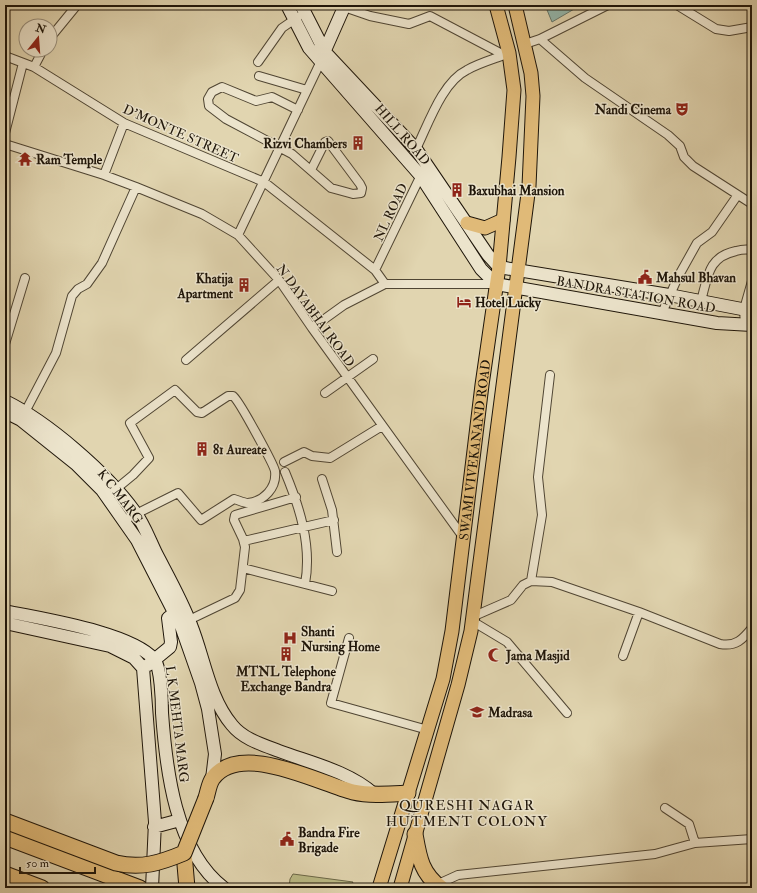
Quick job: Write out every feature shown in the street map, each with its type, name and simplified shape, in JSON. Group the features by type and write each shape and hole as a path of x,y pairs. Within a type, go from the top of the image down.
{"highway":[{"path":"187,888 184,853 212,779 222,769 232,764 262,763 353,792 374,794 408,793"},
{"path":"5,821 130,867 161,863 184,853"},
{"path":"415,834 420,859 429,879 439,886"},
{"path":"5,837 140,888"},
{"path":"5,874 42,888"}],"main road":[{"name":"HILL ROAD","path":"287,5 300,12 323,57 424,170 467,223 499,267"},
{"name":"SWAMI VIVEKANAND ROAD","path":"379,888 443,678 452,631 485,364 499,267 514,90 496,5"},
{"name":"SWAMI VIVEKANAND ROAD","path":"400,888 458,685 472,619 516,288 529,186 533,96 531,73 515,5"},
{"path":"323,57 344,6"},
{"name":"HILL ROAD","path":"323,57 416,149 424,170 481,269 496,284"},
{"path":"467,223 485,228 503,220"},
{"path":"499,267 518,271"},
{"name":"BANDRA STATION ROAD","path":"518,271 669,295 748,310"},
{"name":"BANDRA STATION ROAD","path":"496,284 662,313 748,325"},
{"path":"485,364 505,366"},
{"name":"K C MARG","path":"5,401 76,464 109,487 136,513 179,609"},
{"name":"K C MARG","path":"5,412 23,416"},
{"name":"K C MARG","path":"109,487 124,520 179,609"},
{"path":"143,668 170,647 171,637 168,620 179,609 214,693 223,712 233,726 247,737 267,747 357,780 374,794"},
{"name":"L K MEHTA MARG","path":"5,611 116,636 140,648 155,660 161,683 168,776 180,820 196,854 208,874 224,888"},
{"path":"5,623 110,646 134,658 143,668 154,827 152,888"},
{"path":"185,623 208,709 215,754 212,779"},
{"path":"151,777 168,776"},
{"path":"154,827 180,820"}],"street":[{"path":"58,28 77,5"},
{"path":"525,44 540,39 608,5"},
{"path":"677,5 716,29 729,31 752,26"},
{"path":"344,6 370,16 409,24 430,16 507,54"},
{"path":"258,62 282,28 300,12"},
{"path":"540,39 585,78 668,135 680,146 684,157 693,166 737,196 752,204"},
{"path":"416,149 444,92 457,76 466,70 507,54"},
{"name":"D'MONTE STREET","path":"5,56 34,67 124,123 264,182 375,270 385,284"},
{"path":"238,235 323,57"},
{"path":"34,67 39,58"},
{"path":"5,133 8,111 23,63"},
{"path":"259,76 307,90"},
{"path":"298,110 269,96 260,101 222,87 212,92 209,96 210,106 226,119 292,154 331,188 352,194 361,193 362,188 360,184 328,141 325,142 311,170"},
{"path":"104,175 124,123"},
{"name":"N DAYABHAI ROAD","path":"5,144 104,175 136,187 202,214 238,235 279,280 346,377 463,537"},
{"name":"NL ROAD","path":"375,270 424,170"},
{"path":"23,416 56,353 72,296 78,289 87,284 102,263 136,187"},
{"path":"662,313 669,295 697,243 712,232 737,196"},
{"path":"701,301 711,267 718,257 744,248 752,250"},
{"path":"5,344 25,278"},
{"path":"186,360 279,280"},
{"path":"748,325 748,310 752,281"},
{"path":"312,328 344,305 385,284 496,284"},
{"path":"325,394 346,377 373,359"},
{"path":"531,581 542,515 538,477 550,375"},
{"path":"109,487 133,475 149,458 130,423 175,390 200,413 206,411 228,396 236,398 275,469 273,486 268,494 257,501 247,503 234,499 201,520 178,493 124,520"},
{"path":"284,462 304,452 312,456 330,458 382,426"},
{"path":"285,472 296,497 303,527 308,559 305,584"},
{"path":"322,479 334,520 337,552"},
{"path":"185,623 235,598 240,590 245,547 244,541 234,520 235,515 296,497"},
{"path":"244,541 334,520"},
{"path":"243,568 332,591"},
{"path":"472,619 511,600 523,585 531,581 552,582 640,612 727,645 741,642 752,628"},
{"path":"623,656 640,612"},
{"path":"472,619 507,642 567,713"},
{"path":"349,638 331,703 428,730"},
{"path":"665,808 689,824 695,843"},
{"path":"439,886 458,875 655,854 695,843 752,838"}],"green space":[{"path":"293,874 353,882 350,888 289,888 290,879"}],"water":[{"path":"545,5 581,5 552,22"}],"place":[{"name":"Nandi Cinema","path":"682,109"},
{"name":"Rizvi Chambers","path":"358,143"},
{"name":"Ram Temple","path":"25,159"},
{"name":"Baxubhai Mansion","path":"457,190"},
{"name":"Mahsul Bhavan","path":"645,277"},
{"name":"Khatija Apartment","path":"244,285"},
{"name":"Hotel Lucky","path":"464,302"},
{"name":"81 Aureate","path":"202,449"},
{"name":"Shanti Nursing Home","path":"290,638"},
{"name":"MTNL Telephone Exchange Bandra","path":"286,654"},
{"name":"Jama Masjid","path":"495,655"},
{"name":"Madrasa","path":"477,712"},
{"name":"Bandra Fire Brigade","path":"287,839"}],"district":[{"name":"QURESHI NAGAR HUTMENT COLONY","path":"467,814"}]}
